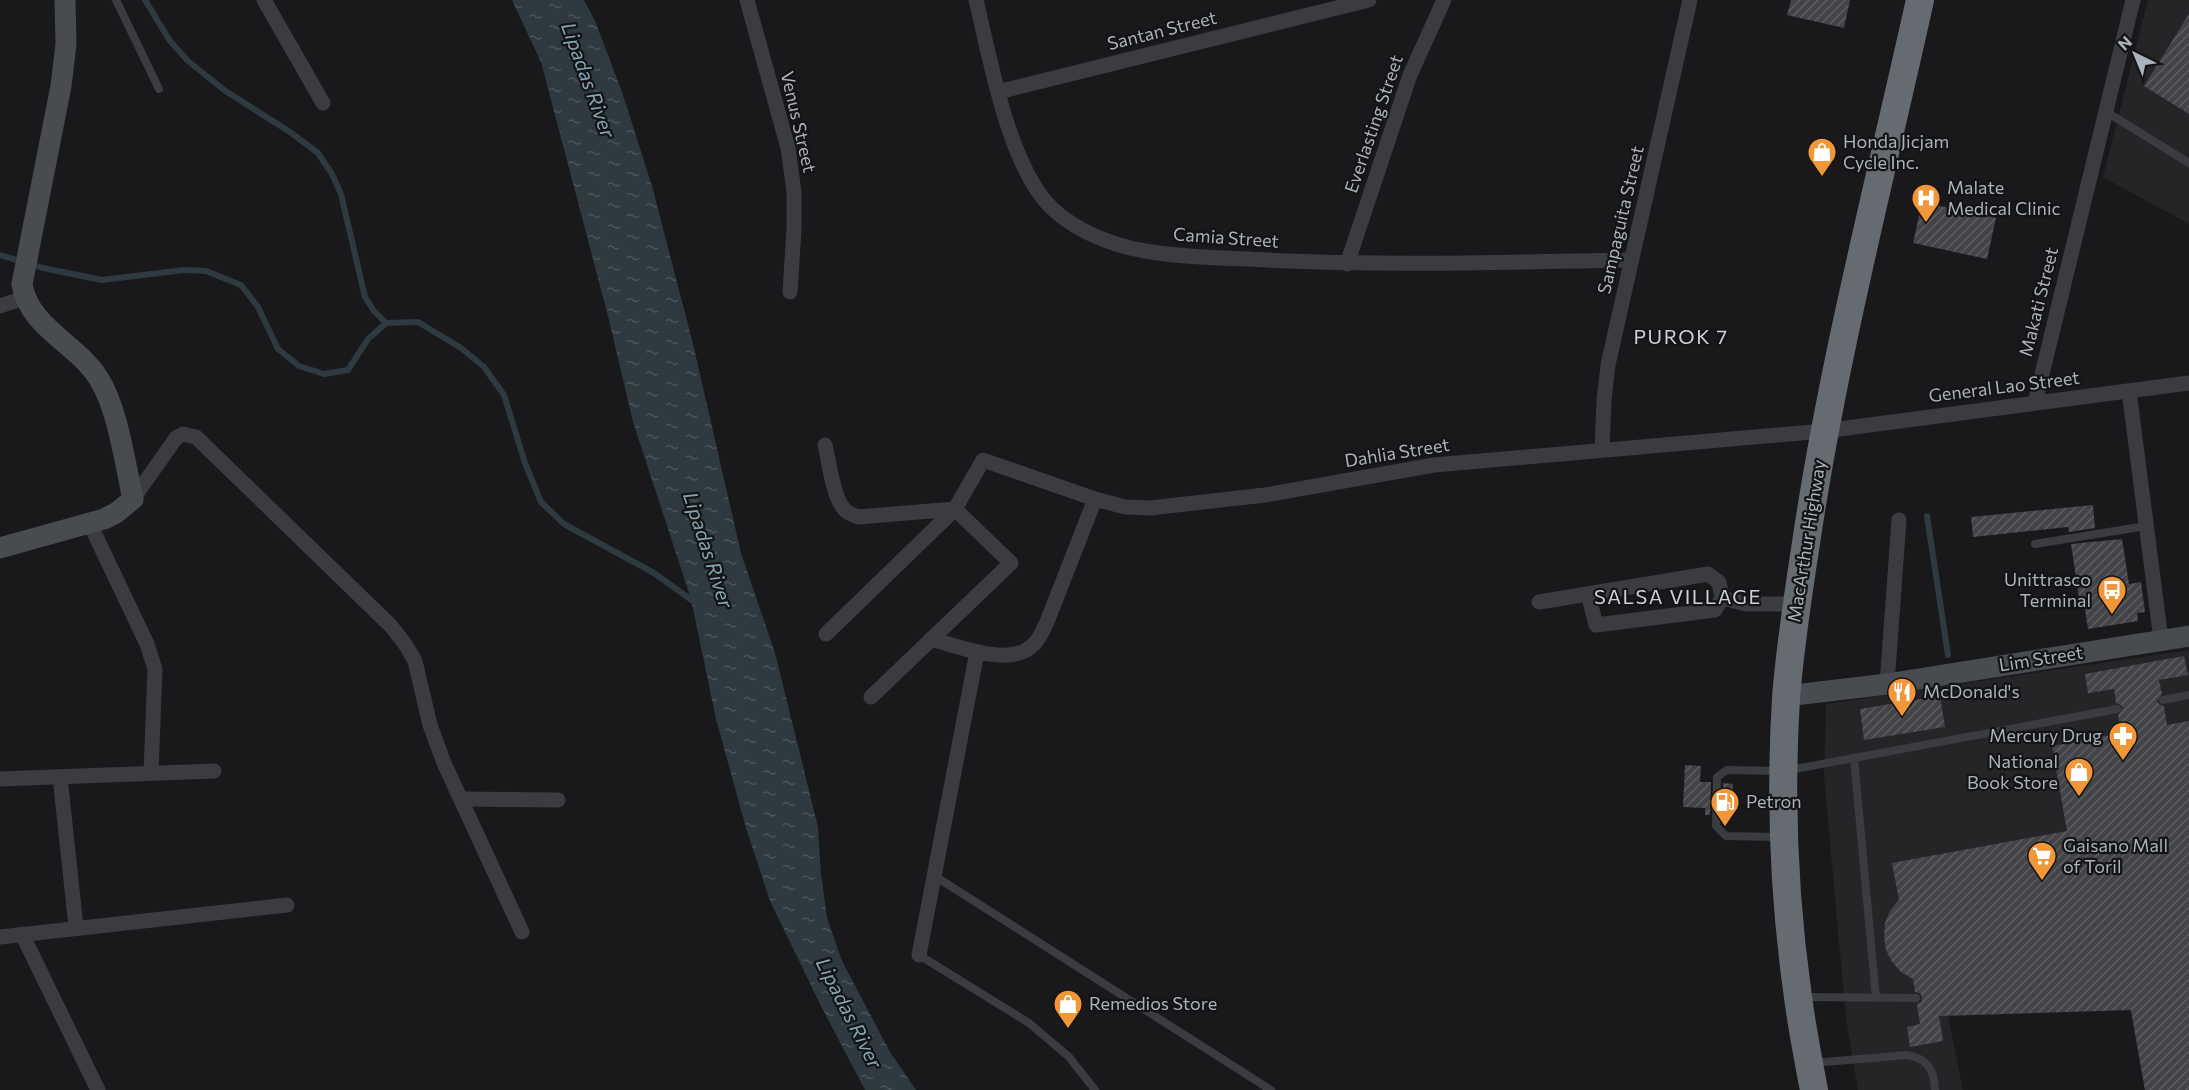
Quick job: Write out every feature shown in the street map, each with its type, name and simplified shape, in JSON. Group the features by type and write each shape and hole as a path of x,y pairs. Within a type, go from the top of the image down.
{"highway":[{"name":"MacArthur Highway","path":"1812,1077 1791,945 1785,837 1786,696 1797,603 1824,431 1920,0"}],"street":[{"path":"65,0 66,44 61,86 22,284 24,298 37,317 83,359 100,381 117,428 133,499"},
{"path":"264,0 323,103"},
{"name":"Venus Street","path":"747,0 788,148 794,192 795,230 790,292"},
{"name":"Camia Street","path":"976,0 998,92 1028,176 1042,198 1061,216 1087,232 1115,243 1185,256 1347,264 1631,260"},
{"name":"Santan Street","path":"998,92 1369,0"},
{"name":"Everlasting Street","path":"1347,264 1410,75 1444,0"},
{"name":"Sampaguita Street","path":"1602,450 1608,365 1690,0"},
{"name":"Makati Street","path":"2035,403 2133,0"},
{"path":"0,306 24,298"},
{"name":"General Lao Street","path":"1824,431 2189,383"},
{"path":"2129,391 2161,640"},
{"name":"Dahlia Street","path":"955,508 984,460 1095,499 1125,507 1172,506 1309,488 1434,465 1824,431"},
{"path":"0,548 90,524 116,513 133,499 176,438 189,434 203,442 374,608 405,644 415,662 430,725 522,932"},
{"path":"825,445 838,501 843,510 858,517 955,508 1011,562 871,697"},
{"path":"931,639 977,652 1003,656 1017,655 1029,649 1039,639 1095,499"},
{"path":"826,634 955,508"},
{"path":"1887,684 1899,520"},
{"path":"90,524 147,644 155,669 151,773"},
{"path":"1539,602 1708,574 1719,582 1722,598 1715,610 1596,625 1588,594"},
{"path":"1722,598 1746,603 1797,603"},
{"name":"Lim Street","path":"1786,696 1887,684 2189,636"},
{"path":"919,955 977,652"},
{"path":"0,779 214,771"},
{"path":"60,777 76,927"},
{"path":"461,799 558,800"},
{"path":"0,937 287,905"},
{"path":"22,934 98,1090"}],"lane":[{"path":"116,0 159,89"},
{"path":"2105,111 2189,163"},
{"path":"2035,544 2147,526"},
{"path":"2163,700 2189,695"},
{"path":"1785,837 1725,836 1716,826 1717,777 1727,770 1784,771 2117,709"},
{"path":"1854,758 1876,998"},
{"path":"933,875 1270,1090"},
{"path":"919,955 1029,1023 1069,1057 1095,1090"},
{"path":"1798,997 1916,998"},
{"path":"1812,1077 1907,1055 1919,1057 1928,1064 1934,1073 1935,1090"}],"shaded area":[{"path":"2148,0 2189,0 2189,224 2103,177"},
{"path":"2189,650 2189,1090 2145,1090 2130,1010 1948,1016 1963,1090 1858,1090 1846,1019 1824,776 1826,704"}],"water":[{"name":"Lipadas River","path":"512,0 584,0 595,21 622,92 652,186 693,344 741,553 775,653 818,827 827,918 842,961 890,1052 916,1090 865,1090 770,901 746,828 716,719 691,599 633,422 608,316 541,62"}],"building":[{"path":"1791,0 1850,0 1844,28 1787,15"},
{"path":"2189,14 2189,114 2144,86"},
{"path":"1922,202 1996,218 1987,259 1913,243"},
{"path":"2093,505 2095,528 2069,532 2068,527 1973,537 1971,517"},
{"path":"2122,539 2129,584 2141,582 2145,612 2137,613 2138,621 2088,629 2084,603 2080,604 2071,544"},
{"name":"Gaisano Mall of Toril","path":"2184,656 2188,675 2159,680 2162,694 2157,701 2164,706 2167,725 2189,721 2189,1090 2145,1090 2131,1010 1939,1016 1943,1041 1910,1047 1907,1027 1920,1024 1917,1004 1921,1002 1922,997 1920,993 1915,992 1913,979 1901,972 1892,962 1886,950 1885,923 1890,911 1899,900 1892,863 2067,831 2052,746 2121,733 2118,715 2123,708 2116,703 2114,689 2088,693 2085,674"},
{"name":"McDonald's","path":"1940,696 1945,727 1864,740 1860,709"},
{"path":"1685,765 1701,766 1700,782 1711,782 1710,815 1705,815 1705,808 1683,807"},
{"path":"1723,783 1733,784 1730,817 1722,816"}],"waterway":[{"path":"145,0 170,41 188,61 224,90 290,132 318,153 332,174 341,194 365,297 386,323"},
{"path":"0,255 43,268 102,280 184,270 206,271 241,285 258,307 278,349 299,366 324,374 348,370 368,339 386,323 418,322 461,348 484,367 504,395 525,463 541,502 564,524 654,573 697,604"},
{"path":"1927,516 1948,655"}],"place":[{"name":"Honda Jicjam Cycle Inc.","path":"1822,178"},
{"name":"Malate Medical Clinic","path":"1926,224"},
{"name":"Unittrasco Terminal","path":"2112,616"},
{"name":"McDonald's","path":"1902,718"},
{"name":"Mercury Drug","path":"2123,762"},
{"name":"National Book Store","path":"2079,798"},
{"name":"Petron","path":"1725,828"},
{"name":"Gaisano Mall of Toril","path":"2042,882"},
{"name":"Remedios Store","path":"1068,1030"}],"district":[{"name":"PUROK 7","path":"1681,337"},
{"name":"SALSA VILLAGE","path":"1678,597"}]}
